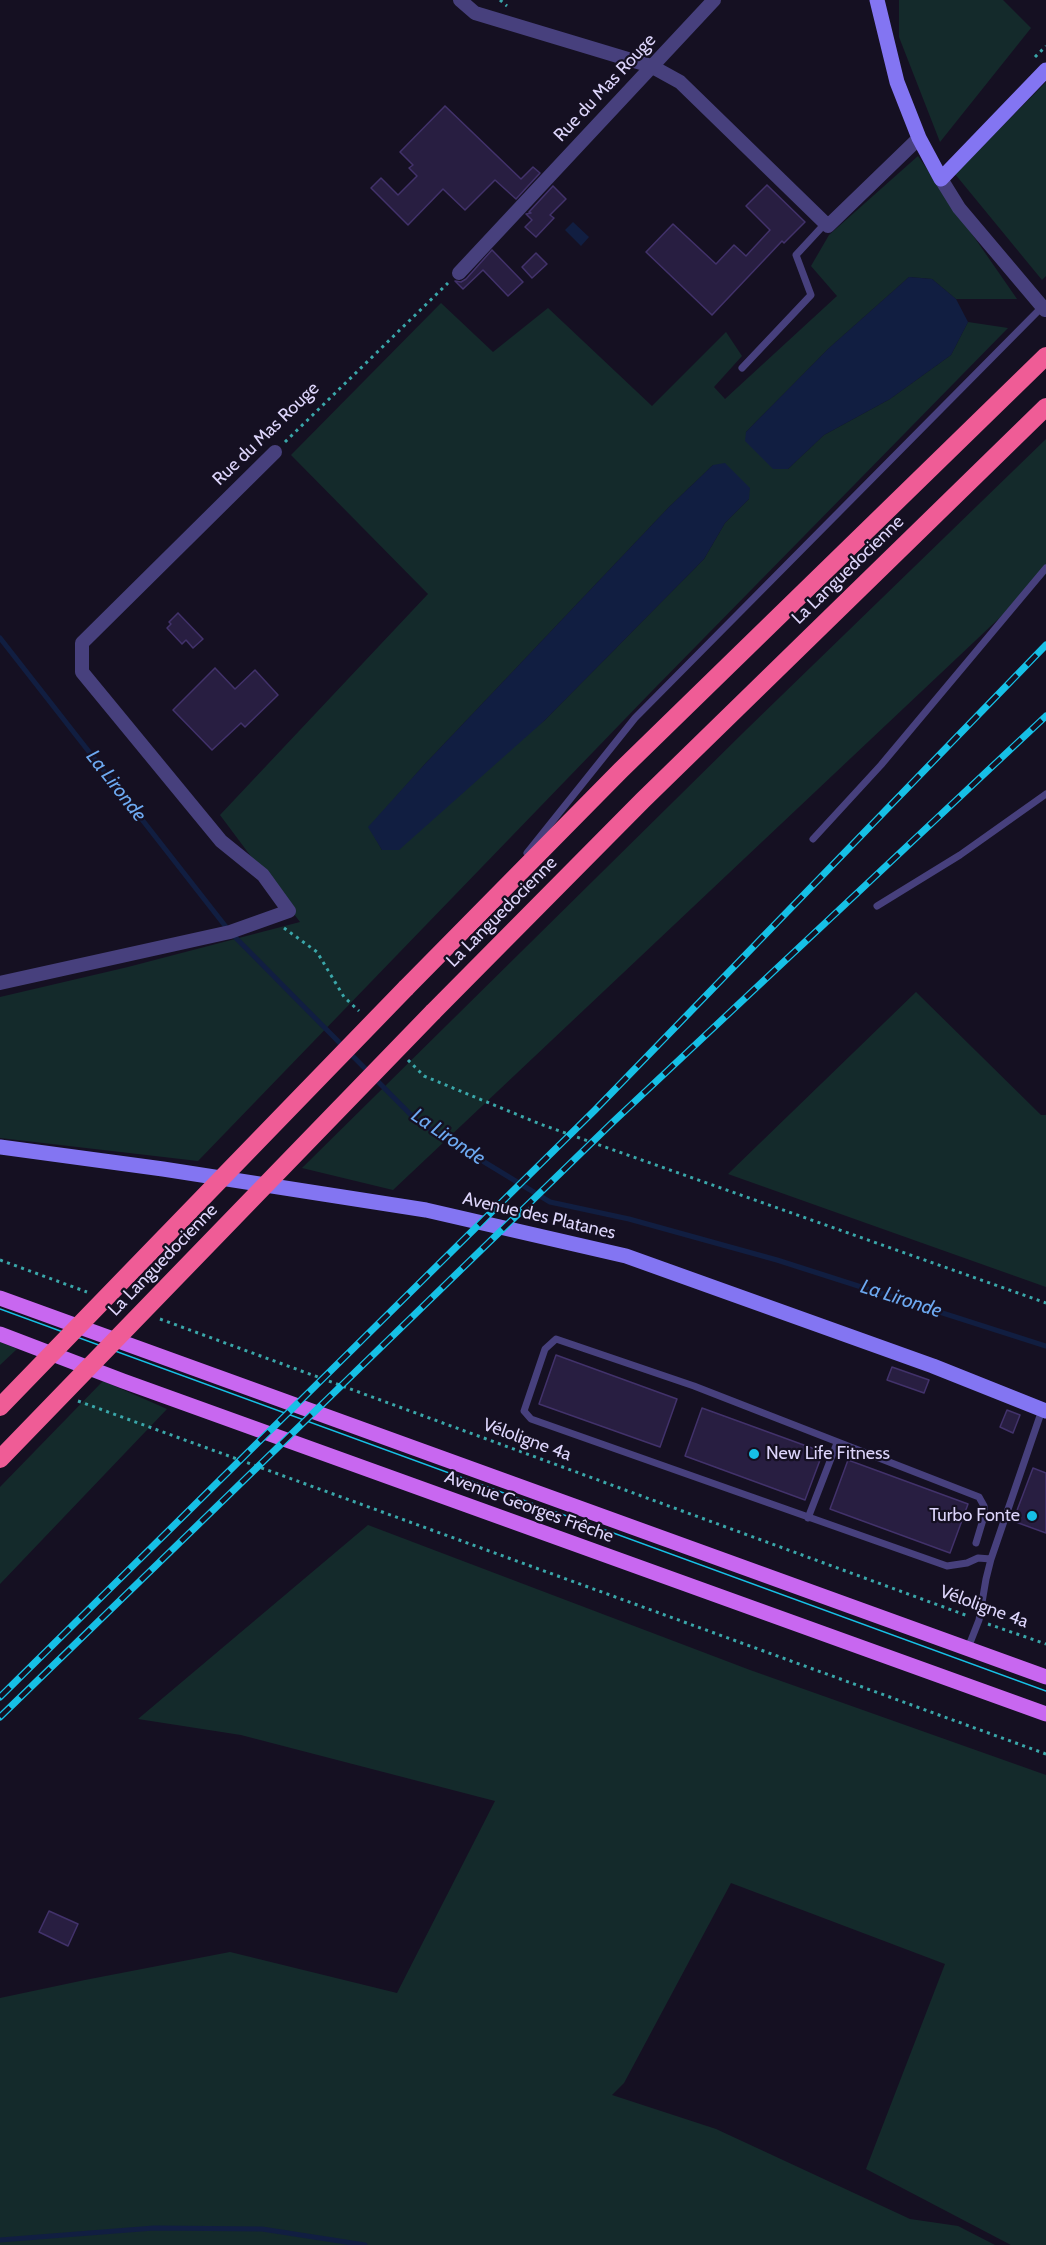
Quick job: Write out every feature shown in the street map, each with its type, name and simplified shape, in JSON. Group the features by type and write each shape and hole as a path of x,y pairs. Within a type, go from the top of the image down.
{"highway":[{"name":"La Languedocienne","path":"0,1407 486,905 1046,356"},
{"name":"La Languedocienne","path":"0,1459 642,800 1046,407"}],"main road":[{"name":"Avenue Georges Frêche","path":"0,1298 1046,1677"},
{"name":"Avenue Georges Frêche","path":"0,1334 134,1385 1046,1714"}],"street":[{"path":"460,0 475,13 651,66 680,82 828,226 919,138"},
{"name":"Rue du Mas Rouge","path":"459,273 714,0"},
{"path":"877,0 897,82 919,138 941,179 959,208 1044,307"},
{"path":"941,179 1046,70"},
{"name":"Rue du Mas Rouge","path":"271,918 289,910 263,875 221,841 82,672 82,643 275,452"},
{"path":"0,983 230,932 271,918"},
{"name":"Avenue des Platanes","path":"0,1147 163,1169 426,1210 626,1256 933,1366 1044,1411"}],"lane":[{"path":"742,368 811,295 796,255 821,228 828,226"},
{"path":"486,905 635,718 1044,307"},
{"path":"813,839 881,765 1046,568"},
{"path":"877,906 960,855 1046,794"},
{"path":"976,1543 985,1513 979,1497 694,1386 556,1339 545,1349 524,1412 531,1419 947,1566 967,1563 978,1558 992,1559"},
{"path":"968,1648 979,1620 992,1559 1044,1411"},
{"path":"808,1518 837,1443"}],"path":[{"name":"Rue du Mas Rouge","path":"275,452 459,273"},
{"path":"271,918 317,952 344,997 360,1013"},
{"path":"400,1052 424,1076 540,1125 1046,1303"},
{"path":"0,1260 90,1293"},
{"name":"Véloligne 4a","path":"158,1318 1046,1644"},
{"path":"68,1398 1046,1754"}],"green space":[{"path":"899,0 1003,0 1031,28 940,142 899,37"},
{"path":"1046,82 1046,276 1042,280 955,174"},
{"path":"918,156 1017,299 956,299 932,279 909,277 828,349 746,432 788,469 824,435 890,399 951,355 968,322 1008,328 651,692 198,1161 0,1138 0,997 128,967 300,922 220,815 428,594 291,455 441,303 493,352 548,308 652,406 726,332 742,356 714,387 725,399 837,296 811,266 829,235","holes":["713,465 749,499 725,523 704,559 544,721 382,850 369,827 424,765 669,507"]},
{"path":"1046,439 1046,574 393,1190 302,1168 746,730"},
{"path":"916,992 1041,1115 1046,1115 1046,1287 728,1174"},
{"path":"0,1342 17,1349 0,1365"},
{"path":"103,1381 167,1409 0,1584 0,1487"},
{"path":"368,1525 750,1670 1046,1775 1046,2245 1011,2245 866,2169 945,1964 731,1883 624,2083 612,2095 716,2129 910,2219 958,2226 995,2245 0,2245 0,1998 230,1952 397,1993 495,1801 241,1735 138,1719"}],"water":[{"path":"573,222 589,237 581,246 565,230"},
{"path":"909,277 932,279 956,299 968,322 951,355 890,399 824,435 788,469 773,469 745,441 746,432 828,349"},
{"path":"725,463 750,488 749,499 725,523 704,559 544,721 399,850 382,850 368,827 669,507 713,465"}],"building":[{"path":"445,106 521,179 533,167 540,173 516,199 495,180 465,210 443,189 408,225 371,188 381,178 398,195 417,176 409,168 413,165 400,152"},
{"path":"767,185 805,222 784,243 782,241 712,315 646,252 673,224 716,264 734,245 746,256 770,230 746,206"},
{"path":"553,186 566,199 550,215 554,218 536,237 525,227 532,220 526,214 531,213 529,212"},
{"path":"492,250 523,282 508,296 483,270 463,289 455,281 461,282 466,279"},
{"path":"536,253 547,264 532,278 522,267"},
{"path":"178,613 203,639 193,648 186,640 182,644 167,628 171,624 169,622"},
{"path":"215,668 235,689 255,670 278,695 245,727 241,723 212,750 173,710"},
{"path":"556,1355 677,1399 660,1447 539,1404"},
{"path":"892,1367 929,1380 924,1393 887,1380"},
{"name":"New Life Fitness","path":"702,1408 823,1452 805,1500 685,1456"},
{"path":"1007,1410 1020,1415 1013,1433 1000,1427"},
{"path":"848,1460 968,1504 950,1553 830,1509"},
{"path":"1033,1468 1046,1473 1046,1533 1013,1521"},
{"path":"49,1911 78,1924 68,1946 39,1932"}],"waterway":[{"name":"La Lironde","path":"0,638 230,932 417,1121 550,1202 629,1219 777,1260 1046,1346"},
{"path":"0,2240 154,2228 262,2229 365,2245"}],"tram line":[{"path":"0,1309 1046,1691"}],"railway":[{"path":"0,1697 595,1110 1046,645"},
{"path":"0,1717 614,1121 1046,716"}],"place":[{"name":"New Life Fitness","path":"754,1454"},
{"name":"Turbo Fonte","path":"1032,1516"}]}
